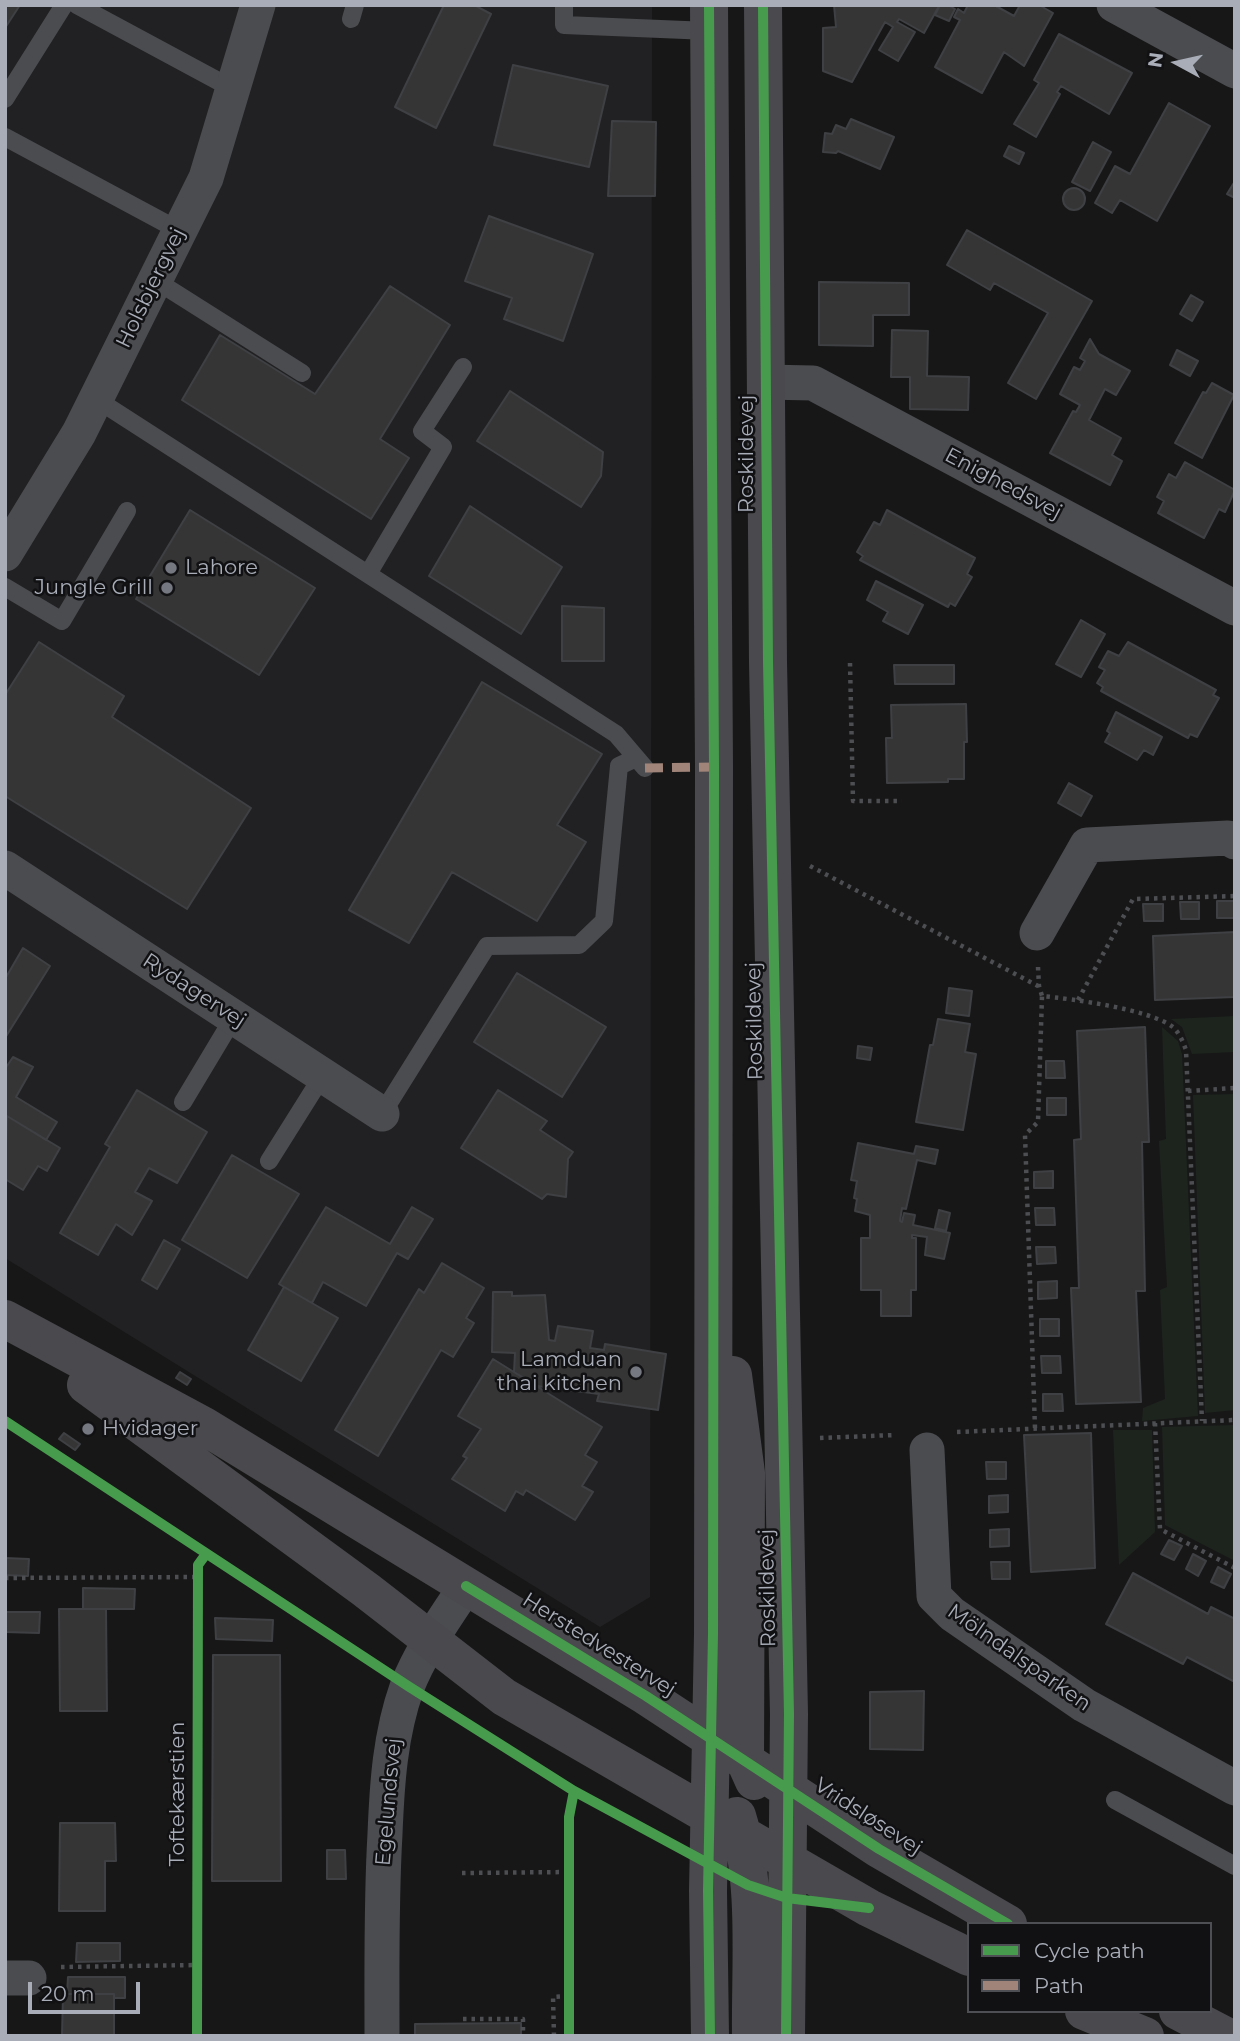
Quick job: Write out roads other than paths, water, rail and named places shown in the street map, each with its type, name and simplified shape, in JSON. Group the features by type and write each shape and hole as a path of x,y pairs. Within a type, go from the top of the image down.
{"main road":[{"name":"Roskildevej","path":"763,5 771,846 789,1714 786,2036"},
{"name":"Roskildevej","path":"709,18 715,767 710,2036"},
{"path":"714,1228 747,1473 745,1761 787,1860"},
{"name":"Herstedvestervej","path":"5,1319 204,1426 711,1738"},
{"path":"5,1326 504,1697 869,1908 967,1957"},
{"path":"711,1738 743,1835 752,1917 751,2036"},
{"name":"Vridsløsevej","path":"711,1738 878,1849 1005,1922"},
{"path":"1089,2013 1145,2036"},
{"path":"1182,2013 1227,2036"}],"street":[{"name":"Holsbjergvej","path":"5,554 79,433 206,178 258,5"},
{"path":"1114,5 1235,71"},
{"name":"Enighedsvej","path":"765,382 813,383 1235,608"},
{"path":"1037,933 1087,845 1228,838 1235,842"},
{"name":"Rydagervej","path":"5,868 383,1114"},
{"name":"Mölndalsparken","path":"928,1439 934,1596 952,1614 1084,1705 1235,1788"},
{"name":"Egelundsvej","path":"382,2036 383,1873 388,1766 408,1686 430,1640 466,1586"}],"lane":[{"path":"5,99 64,5"},
{"path":"77,5 233,89"},
{"path":"564,5 564,25 709,18"},
{"path":"5,137 180,231"},
{"path":"155,280 302,373"},
{"path":"368,574 443,447 422,431 463,367"},
{"path":"96,400 616,734 640,763 619,766 604,921 579,945 487,946 383,1114"},
{"path":"5,587 62,621 127,511"},
{"path":"183,1102 234,1017"},
{"path":"269,1161 323,1075"},
{"path":"1115,1800 1235,1866"}],"place":[{"name":"Lahore","path":"171,568"},
{"name":"Jungle Grill","path":"167,588"},
{"name":"Lamduan thai kitchen","path":"636,1372"},
{"name":"Hvidager","path":"88,1429"}]}
